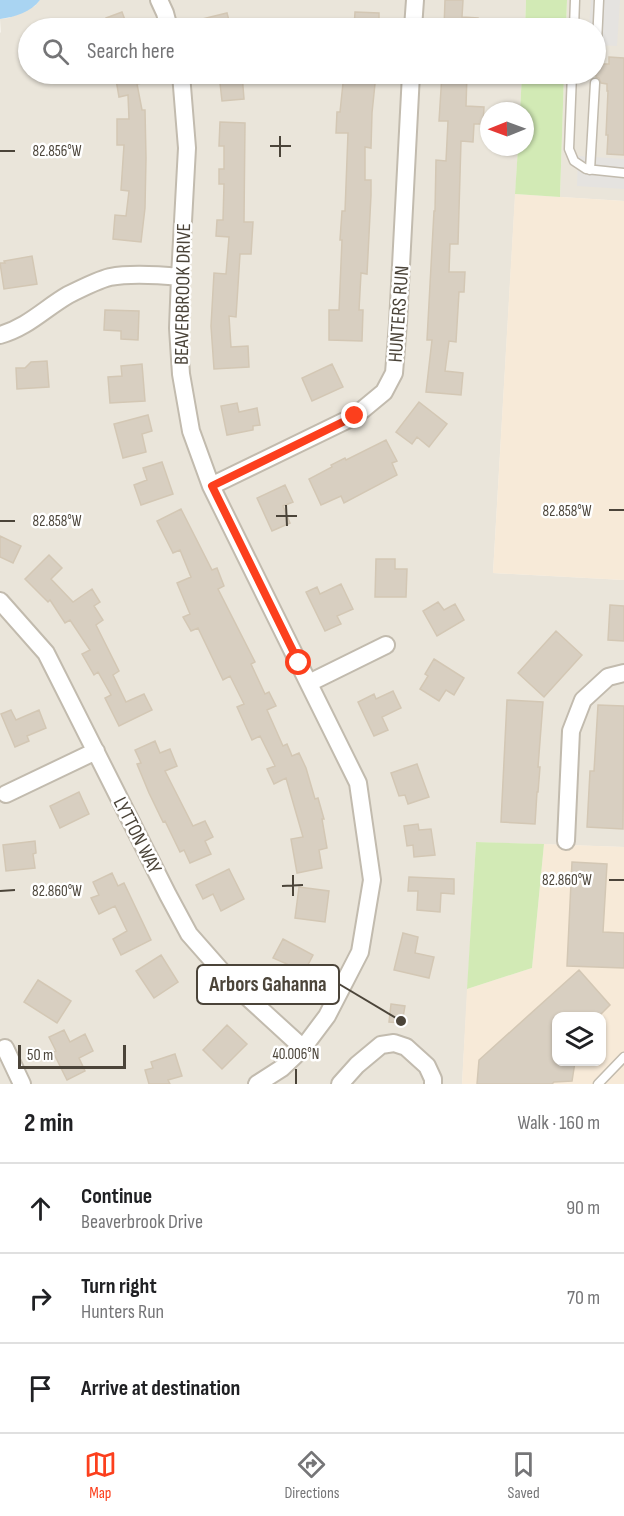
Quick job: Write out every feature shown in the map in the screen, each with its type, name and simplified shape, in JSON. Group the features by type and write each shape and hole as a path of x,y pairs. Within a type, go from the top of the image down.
{"street":[{"path":"159,0 166,18"},
{"path":"414,18 415,0"},
{"name":"BEAVERBROOK DRIVE","path":"181,84 187,148 178,327 181,374 191,431 212,486 358,783 372,880 360,952 327,1016 303,1048 282,1068 256,1084"},
{"name":"HUNTERS RUN","path":"212,486 355,416 384,392 394,373 402,265 411,84"},
{"path":"0,335 30,322 68,295 110,278 154,274 180,277"},
{"name":"LYTTON WAY","path":"0,601 46,653 189,934 233,984 303,1048"},
{"path":"309,683 386,645"},
{"path":"566,841 571,731 583,700 608,677 624,673"},
{"path":"6,794 96,751"},
{"path":"340,1084 357,1065 381,1045 394,1043 406,1047 427,1066 433,1084"},
{"path":"5,1048 22,1084"}],"lane":[{"path":"574,18 575,0"},
{"path":"598,18 599,0"},
{"path":"572,84 569,149 574,161 590,170 624,173"},
{"path":"590,170 595,84"},
{"path":"598,1084 624,1057"}],"shaded area":[{"path":"40,0 526,0 525,18 18,18 18,84 521,84 520,102 480,102 480,156 517,156 493,573 624,580 624,847 476,842 462,1084 0,1084 0,19 9,18 35,6"},
{"path":"567,0 624,0 624,201 560,197 564,84 606,84 606,18 566,18"},
{"path":"591,0 620,0 617,46 606,45 606,18 590,18"},
{"path":"578,156 624,159 624,189 577,186"},
{"path":"515,194 624,201 624,580 493,573"},
{"path":"544,844 624,847 624,1084 462,1084 467,989 532,968"}],"green space":[{"path":"526,0 567,0 566,18 525,18"},
{"path":"521,84 564,84 560,197 515,194 517,156 534,156 534,102 520,102"},
{"path":"476,842 544,844 532,968 467,989"}],"water":[{"path":"0,0 40,0 32,8 22,13 0,19"}],"building":[{"path":"445,0 463,0 462,17 478,18 444,18"},
{"path":"122,12 124,18 106,18"},
{"path":"355,12 379,13 379,18 355,18"},
{"path":"227,13 228,18 206,18"},
{"path":"609,57 624,58 624,155 607,154 606,64 609,64"},
{"path":"117,84 137,84 142,110 145,110 145,208 141,242 113,239 115,215 126,216 129,191 121,190 124,145 117,145 117,119 129,119 128,95 119,97"},
{"path":"220,84 243,84 244,99 222,101"},
{"path":"343,84 375,84 371,148 365,147 365,180 371,180 371,195 367,274 361,273 359,310 363,310 362,341 329,340 329,310 339,310 342,240 340,240 342,211 345,211 348,133 336,133 337,112 340,112"},
{"path":"441,84 467,84 466,106 480,107 480,124 474,124 473,142 461,141 458,244 450,244 449,272 465,272 464,292 459,292 456,342 449,341 445,371 463,373 461,395 426,392 432,340 427,340 436,160 446,161 448,121 439,121"},
{"path":"220,122 245,123 244,222 253,222 251,254 240,254 236,317 229,316 231,347 248,346 249,367 214,369 211,326 214,273 226,274 229,237 216,236 217,220 223,220 224,184 219,184 219,169 224,169 224,146 219,146"},
{"path":"32,256 37,284 4,289 0,263"},
{"path":"105,310 139,311 138,340 121,339 121,331 104,330"},
{"path":"47,361 49,387 17,389 16,368 25,368 31,362"},
{"path":"142,364 145,401 110,403 108,377 122,376 121,366"},
{"path":"332,364 343,387 312,401 302,378"},
{"path":"419,402 447,424 429,447 417,437 412,444 396,432"},
{"path":"237,403 239,412 257,408 260,425 253,426 253,430 227,435 221,406"},
{"path":"148,415 152,431 142,434 146,452 123,458 114,424"},
{"path":"386,440 397,461 392,463 397,475 344,503 341,496 321,505 309,479 332,467 331,465"},
{"path":"162,462 173,494 141,505 134,485 147,480 143,468"},
{"path":"285,485 293,502 283,506 290,523 272,531 257,498"},
{"path":"181,509 212,570 217,568 224,586 218,589 255,662 251,664 265,694 269,692 276,706 267,710 283,746 287,744 292,756 299,753 315,799 318,798 324,819 322,819 327,848 319,850 322,868 297,873 291,839 303,837 286,778 274,784 267,769 275,766 260,736 252,740 237,707 244,704 230,676 223,680 198,628 191,631 183,617 190,614 177,583 191,577 180,550 173,553 157,521"},
{"path":"0,536 21,546 13,563 0,557"},
{"path":"49,555 62,568 51,579 73,602 92,589 100,602 94,606 103,620 96,625 119,671 113,675 126,702 144,694 152,710 119,726 105,698 111,695 98,672 94,675 82,654 90,650 70,620 65,623 50,600 48,602 25,579"},
{"path":"376,559 395,559 395,569 407,569 406,597 375,597"},
{"path":"341,584 353,609 337,616 341,624 325,631 306,592 317,587 320,594"},
{"path":"438,602 444,610 455,604 464,620 437,636 423,611"},
{"path":"610,605 624,606 624,641 608,640"},
{"path":"556,631 582,655 544,697 518,673"},
{"path":"434,659 464,678 454,695 446,690 439,701 420,689 428,676 425,674"},
{"path":"393,691 401,708 382,717 388,730 374,736 358,702 374,694 376,699"},
{"path":"507,700 543,702 535,824 501,822"},
{"path":"598,705 624,706 623,829 587,827 590,771 594,771"},
{"path":"11,710 16,720 39,710 46,728 27,736 29,741 15,747 1,714"},
{"path":"155,741 160,753 170,749 177,766 165,771 193,826 205,821 213,837 205,841 211,854 190,863 184,850 180,852 165,821 163,822 137,764 141,763 135,750"},
{"path":"417,764 429,797 408,804 405,795 399,796 391,773"},
{"path":"79,792 89,814 60,828 50,806"},
{"path":"418,824 419,830 431,829 435,855 414,857 413,845 407,846 404,826"},
{"path":"35,841 36,853 33,854 35,868 6,871 3,845"},
{"path":"572,862 607,864 603,932 624,933 624,968 567,966"},
{"path":"229,869 244,899 221,911 213,894 203,899 196,885"},
{"path":"112,873 118,886 124,883 151,940 121,955 113,939 127,931 115,906 99,914 91,898 99,895 93,882"},
{"path":"409,877 454,879 454,894 441,893 440,912 417,910 418,891 408,891"},
{"path":"299,887 329,891 325,922 295,918"},
{"path":"403,933 418,937 415,953 434,957 429,978 394,970"},
{"path":"283,939 313,955 295,990 278,981 287,964 273,958"},
{"path":"161,955 178,982 154,998 136,971"},
{"path":"579,970 610,1005 603,1012 552,1012 552,1066 574,1066 572,1081 552,1084 477,1084 479,1060"},
{"path":"38,980 71,1001 57,1023 24,1002"},
{"path":"391,1004 405,1006 402,1023 389,1022"},
{"path":"227,1025 247,1044 222,1069 203,1050"},
{"path":"64,1030 70,1042 85,1034 93,1051 79,1058 85,1071 67,1080 53,1052 56,1051 49,1037"},
{"path":"175,1054 182,1076 168,1080 170,1084 149,1084 145,1070 153,1068 151,1062"}],"place":[{"name":"Arbors Gahanna","path":"401,1021"}],"route":[{"path":"299,663 212,486 355,416"}]}
